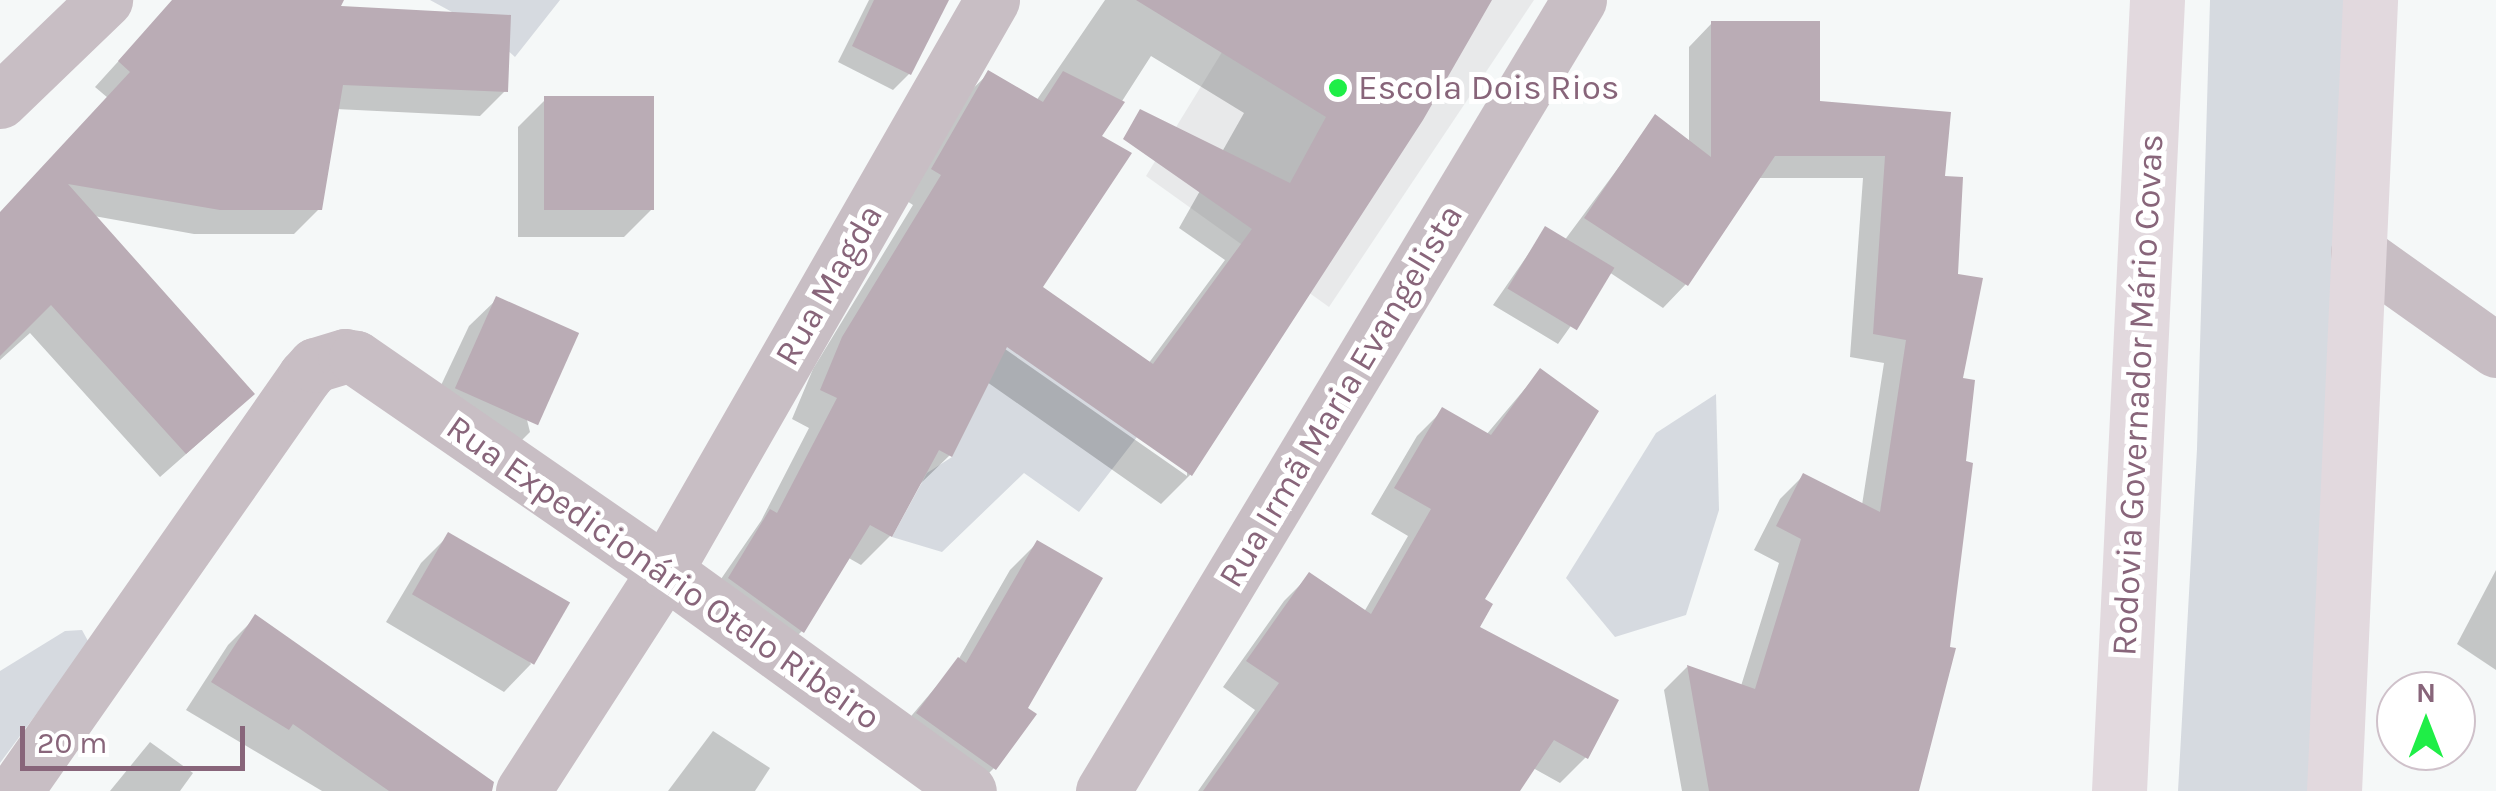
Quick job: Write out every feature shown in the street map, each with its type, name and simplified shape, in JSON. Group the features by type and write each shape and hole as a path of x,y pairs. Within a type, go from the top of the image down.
{"highway":[{"name":"Rodovia Governador Mário Covas","path":"2119,791 2157,0"},
{"path":"2334,791 2370,0"}],"street":[{"path":"0,101 105,0"},
{"name":"Rua Magda","path":"523,791 665,570 992,0"},
{"name":"Rua Irmã Maria Evangelista","path":"1104,791 1579,0"},
{"path":"2358,252 2496,350"},
{"name":"Rua Expedicionário Otelo Ribeiro","path":"15,791 305,376 332,358 356,358 665,570 969,791"}],"shaded area":[{"path":"430,0 560,0 515,57 485,30"},
{"name":"Escola Dois Rios","path":"1254,0 1534,0 1329,307 1146,176"},
{"path":"2210,0 2347,0 2308,791 2178,791 2197,449"},
{"path":"956,304 1137,437 1079,512 1024,473 942,552 892,537 927,473 952,457"},
{"path":"1716,394 1719,510 1686,615 1615,637 1566,578 1656,433"},
{"path":"82,630 88,641 83,651 0,763 0,671 65,631"}],"building":[{"path":"172,0 344,0 341,6 511,15 508,92 343,85 322,210 220,210 68,184 255,394 186,454 51,305 0,356 0,212 130,72 118,61"},
{"path":"874,0 949,0 911,75 852,46"},
{"path":"1136,0 1492,0 1423,120 1192,476 1007,347 952,457 939,450 892,537 870,525 804,633 728,578 770,509 777,513 837,398 820,390 842,337 941,175 931,169 988,70 1043,102 1063,71 1125,102 1102,136 1132,153 1043,287 1153,364 1252,229 1123,139 1140,109 1290,183 1326,117"},
{"path":"1711,21 1820,21 1820,101 1951,112 1945,176 1963,177 1958,274 1983,278 1963,378 1975,380 1966,461 1973,463 1950,647 1956,648 1919,791 1709,791 1687,665 1755,689 1801,539 1776,526 1803,473 1880,512 1906,340 1873,334 1885,156 1775,156 1688,286 1584,218 1655,114 1711,157"},
{"path":"544,96 654,96 654,210 544,210"},
{"path":"1545,226 1614,268 1577,330 1507,289"},
{"path":"496,296 579,333 538,425 455,388"},
{"path":"1540,368 1599,411 1485,599 1493,604 1480,627 1619,700 1588,759 1554,740 1520,791 1203,791 1279,683 1246,661 1309,572 1371,614 1431,509 1394,488 1442,407 1491,435"},
{"path":"448,532 570,602 534,665 412,594"},
{"path":"1037,540 1103,578 1028,708 1037,714 996,770 916,713 958,657 966,663"},
{"path":"255,614 494,782 492,791 389,791 293,724 289,730 211,682"}],"place":[{"name":"Escola Dois Rios","path":"1338,88"}]}
